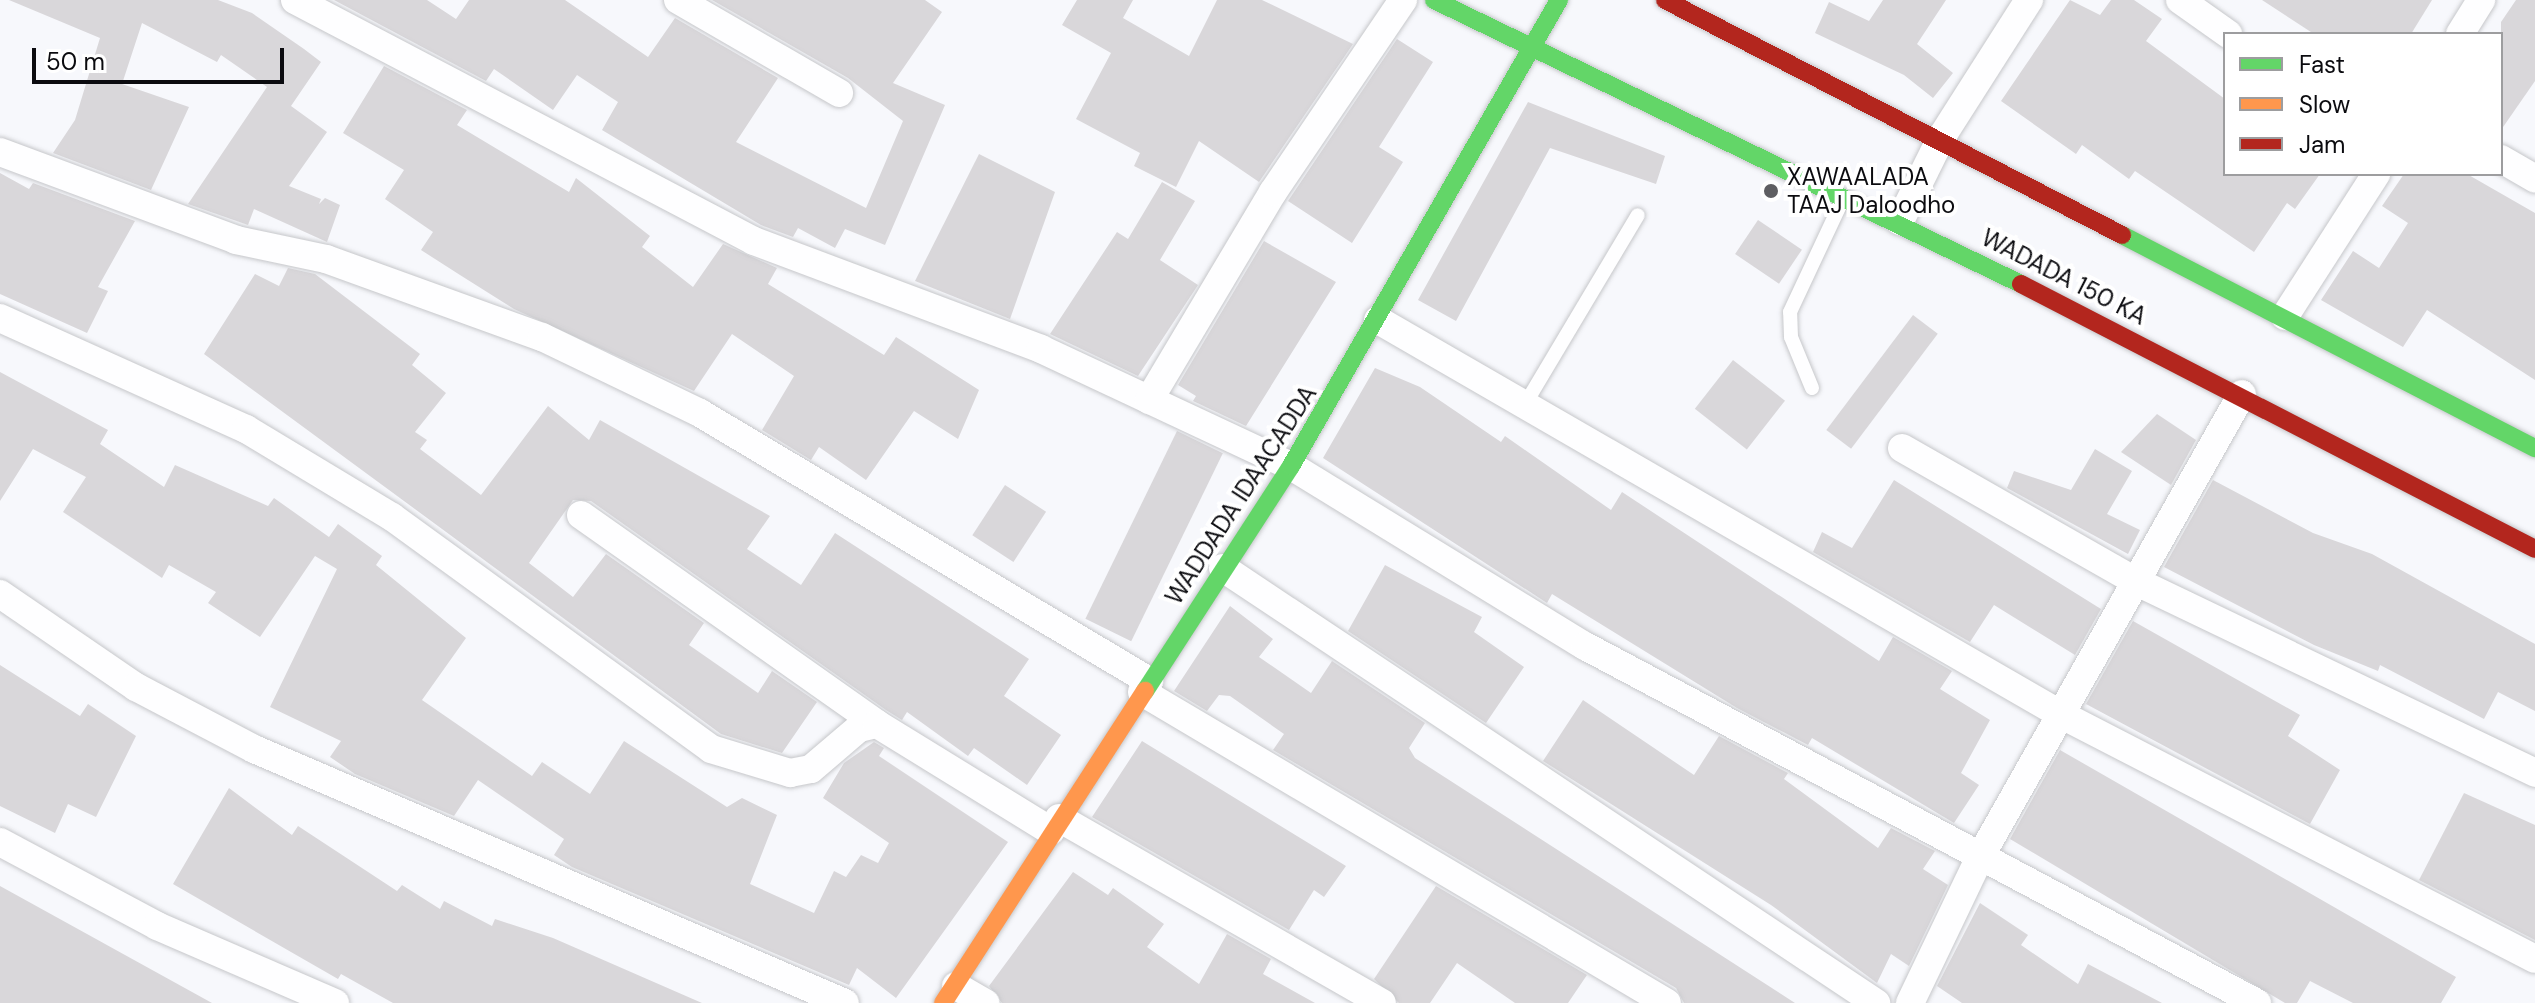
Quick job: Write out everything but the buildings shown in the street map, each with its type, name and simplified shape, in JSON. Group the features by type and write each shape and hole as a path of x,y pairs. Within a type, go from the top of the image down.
{"street":[{"path":"295,0 754,241 1041,349 1291,466 1585,646 1979,859 2257,1003"},
{"path":"678,0 839,93"},
{"path":"1149,400 1273,192 1403,0"},
{"name":"WADADA 150 KA","path":"1434,0 1530,49 1900,221 2242,394 2535,549"},
{"name":"WADDADA IDAACADDA","path":"949,995 1055,824 1291,466 1378,320 1559,0"},
{"path":"1665,0 1941,138 2535,448"},
{"path":"1900,221 1941,138 2029,0"},
{"path":"2180,0 2225,32"},
{"path":"2461,32 2481,0"},
{"path":"0,152 236,240 326,259 542,337 700,413 1667,1003"},
{"path":"2503,160 2535,179"},
{"path":"2285,316 2375,176"},
{"path":"0,318 246,429 379,509 711,749 790,773 811,769 859,728 877,724"},
{"path":"1378,320 2060,714 2535,959"},
{"path":"1919,1000 1979,859 2242,394"},
{"path":"1902,448 2135,581 2535,773"},
{"path":"581,515 877,724 1382,1003"},
{"path":"1223,568 1876,1003"},
{"path":"0,594 136,687 254,749 595,902 845,1003"},
{"path":"0,842 157,926 335,1003"},
{"path":"949,995 985,1003"}],"lane":[{"path":"1812,388 1791,337 1790,312 1845,195"},
{"path":"1524,406 1638,215"}],"traffic: fast":[{"path":"1434,0 2021,284"},
{"path":"1145,691 1291,466 1559,0"},
{"path":"2122,235 2535,448"}],"traffic: slow":[{"path":"943,1003 1145,691"}],"traffic: jam":[{"path":"1665,0 2122,235"},
{"path":"2021,284 2535,549"}],"place":[{"name":"XAWAALADA TAAJ Daloodho","path":"1771,191"}]}
